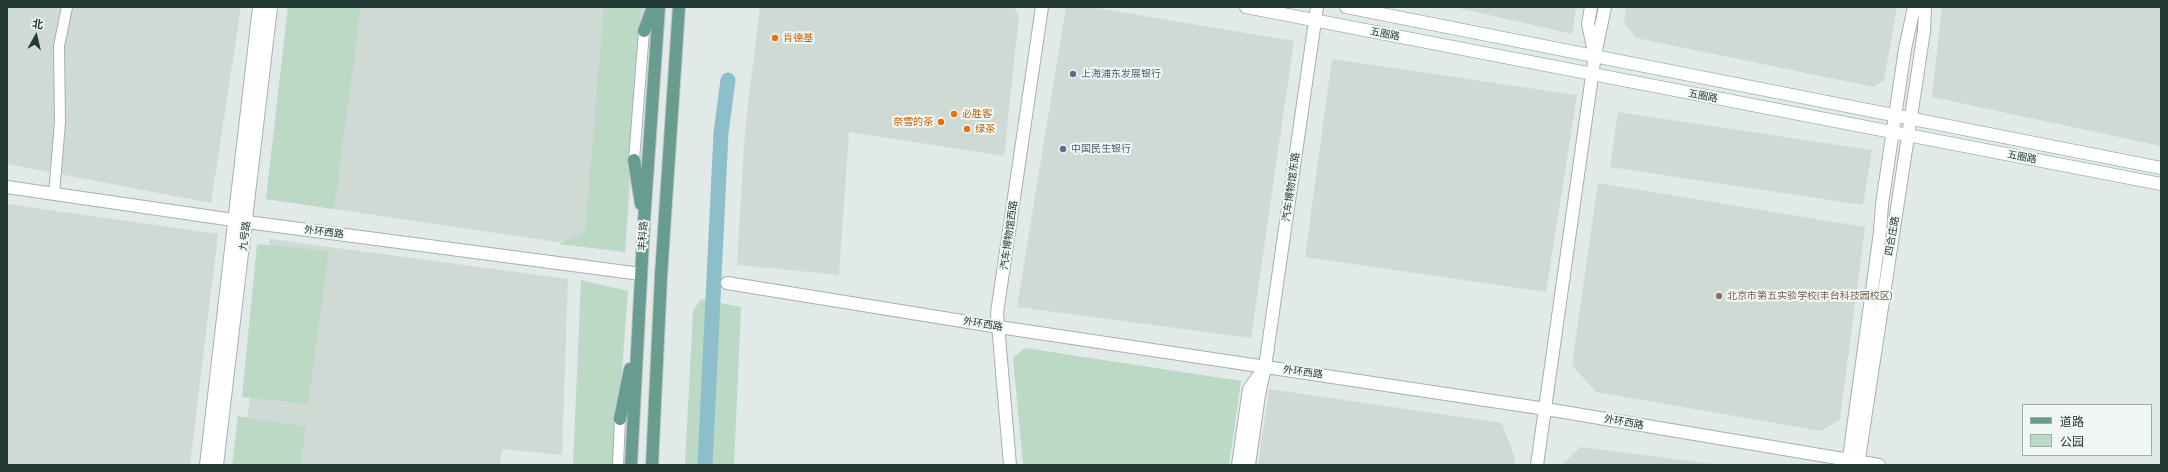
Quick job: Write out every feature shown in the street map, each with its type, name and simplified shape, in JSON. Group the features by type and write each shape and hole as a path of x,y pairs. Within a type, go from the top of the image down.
{"main road":[{"path":"644,31 653,7"},
{"name":"丰科路","path":"631,465 644,221 659,7"},
{"name":"丰科路","path":"652,465 661,276 679,7"},
{"path":"634,160 644,221"},
{"path":"620,419 629,374 637,349"}],"street":[{"path":"54,194 60,122 59,46 67,7"},
{"name":"九号路","path":"206,465 258,7"},
{"name":"九号路","path":"217,465 247,222 271,7"},
{"name":"汽车博物馆西路","path":"1010,465 997,313 1042,7"},
{"name":"五圈路","path":"1246,7 2161,184"},
{"name":"汽车博物馆东路","path":"1249,465 1259,395 1265,367 1317,7"},
{"name":"五圈路","path":"1346,7 1895,114 2161,168"},
{"path":"1591,7 1588,24 1595,55"},
{"path":"1538,465 1592,75 1605,7"},
{"name":"四合庄路","path":"1853,463 1895,114 1914,7"},
{"name":"四合庄路","path":"1853,463 1908,134 1924,31 1925,7"},
{"path":"634,160 644,31"},
{"name":"外环西路","path":"7,187 247,222 641,274"},
{"name":"外环西路","path":"727,283 998,327 1546,409 1853,463 1879,465"},
{"path":"1238,465 1249,389 1265,367"},
{"path":"618,465 620,419"}],"shaded area":[{"path":"7,7 241,7 211,203 7,164"},
{"path":"288,7 645,7 625,252 266,199"},
{"path":"760,7 1014,7 1019,16 1004,156 849,132 839,275 737,265 745,129"},
{"path":"1066,7 1091,7 1294,41 1251,338 1017,307"},
{"path":"1454,7 1576,7 1572,34"},
{"path":"1626,7 1897,7 1884,80 1874,87 1636,38 1624,23"},
{"path":"1942,7 2161,7 2161,146 1932,97"},
{"path":"1332,59 1577,95 1546,292 1305,257"},
{"path":"1618,112 1872,150 1863,205 1610,167"},
{"name":"北京市第五实验学校(丰台科技园校区)","path":"1598,183 1865,227 1840,419 1821,431 1596,392 1572,365"},
{"path":"7,204 218,234 190,465 7,465"},
{"path":"270,239 568,279 562,455 502,449 500,465 241,465"},
{"path":"1269,389 1502,423 1515,459 1514,465 1258,465"},
{"path":"1581,447 1721,465 1563,465 1564,462"}],"green space":[{"path":"288,7 361,7 334,209 266,199"},
{"path":"604,7 641,7 637,35 625,252 559,244 585,232"},
{"path":"257,244 329,251 308,404 242,397"},
{"path":"581,280 628,291 615,465 573,465"},
{"path":"701,299 741,307 734,465 685,465 693,311"},
{"path":"1025,348 1241,381 1229,465 1023,465 1013,358"},
{"path":"238,416 306,427 300,465 232,465"}],"waterway":[{"path":"705,465 721,133 728,80"}],"place":[{"name":"肯德基","path":"775,38"},
{"name":"上海浦东发展银行","path":"1073,74"},
{"name":"必胜客","path":"954,114"},
{"name":"奈雪的茶","path":"941,122"},
{"name":"绿茶","path":"967,129"},
{"name":"中国民生银行","path":"1063,149"},
{"name":"北京市第五实验学校(丰台科技园校区)","path":"1719,296"}]}
